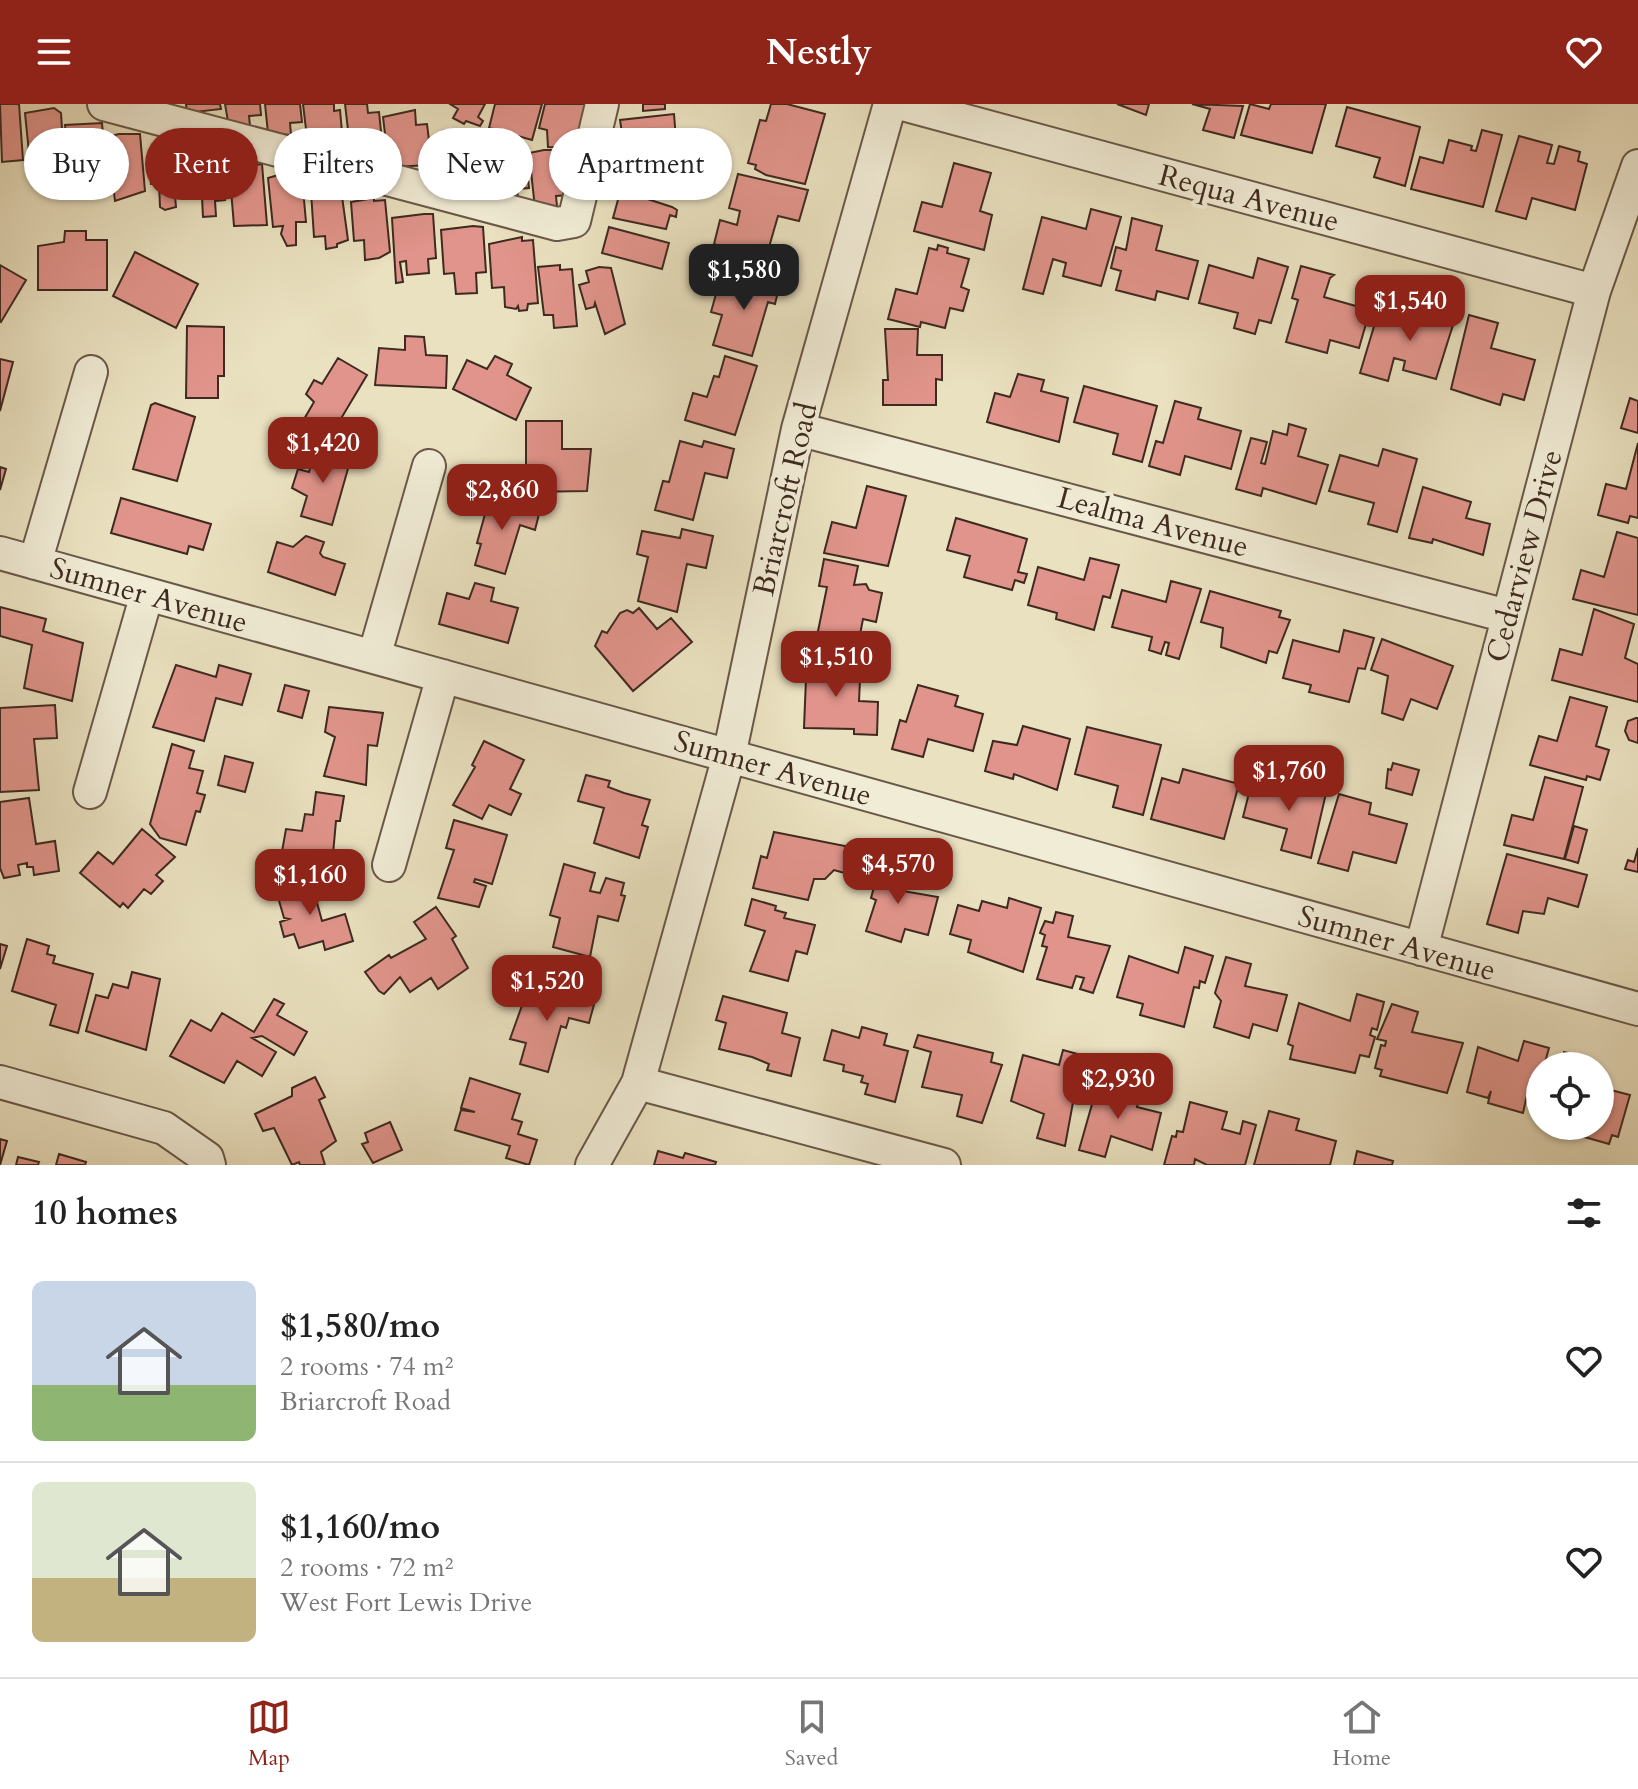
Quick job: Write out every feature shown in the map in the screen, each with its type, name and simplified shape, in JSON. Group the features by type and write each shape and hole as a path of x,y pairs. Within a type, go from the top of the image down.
{"street":[{"path":"104,104 557,224 574,221 602,104"},
{"name":"Briarcroft Road","path":"592,1165 638,1083 729,756 798,429 890,104"},
{"name":"Requa Avenue","path":"903,104 1594,291"},
{"name":"Cedarview Drive","path":"1421,949 1594,291 1638,166"},
{"path":"35,563 91,372"},
{"name":"Lealma Avenue","path":"798,429 1507,616"},
{"path":"374,657 429,466"},
{"name":"Sumner Avenue","path":"0,553 1638,1009"},
{"path":"90,792 147,594"},
{"path":"389,865 443,676"},
{"path":"0,1082 164,1128 207,1158 209,1165"},
{"path":"638,1083 944,1165"}],"building":[{"path":"0,104 19,104 23,160 2,162"},
{"path":"186,104 220,104 221,109 187,113"},
{"path":"225,104 260,104 261,115 249,116 250,126 229,127"},
{"path":"265,104 300,104 302,122 290,123 290,128 274,128 274,134 268,133"},
{"path":"303,104 334,104 334,111 340,110 342,128 306,128"},
{"path":"345,104 367,104 368,113 379,112 381,128 348,128"},
{"path":"450,104 485,104 478,117 483,121 480,126 466,121 464,124 453,118 458,109"},
{"path":"495,104 542,104 533,136 533,128 489,128"},
{"path":"545,104 589,104 582,128 549,128 549,147 547,130 539,128"},
{"path":"643,104 665,104 665,109 643,111"},
{"path":"771,104 787,104 825,114 805,184 766,175 755,169 756,165 748,163 760,120 766,121"},
{"path":"1117,104 1149,104 1146,115"},
{"path":"1192,104 1243,106 1234,138 1203,130 1210,109"},
{"path":"1250,104 1269,109 1271,104 1326,104 1312,153 1241,135"},
{"path":"1347,107 1420,127 1405,186 1374,177 1380,158 1336,146"},
{"path":"54,108 61,113 62,128 26,128 25,113"},
{"path":"415,110 416,125 427,124 427,128 418,128 418,166 402,166 402,128 384,128 383,117"},
{"path":"674,114 675,128 621,128 620,120"},
{"path":"102,123 102,128 65,128 65,125"},
{"path":"1482,130 1502,135 1483,207 1411,189 1420,157 1443,163 1449,140 1472,146 1471,150 1476,151"},
{"path":"129,134 140,134 145,191 129,196"},
{"path":"1519,136 1552,145 1547,163 1554,164 1559,146 1580,152 1578,161 1587,164 1575,210 1532,198 1526,219 1496,211"},
{"path":"549,150 549,200 556,200 557,206 535,208 533,152"},
{"path":"954,163 991,173 980,211 992,215 984,250 914,231 922,202 942,207"},
{"path":"258,164 262,164 267,225 234,226 232,200 258,200"},
{"path":"738,174 808,190 799,221 778,216 765,261 714,244 720,220 737,225 740,211 729,208"},
{"path":"274,176 274,200 304,200 306,222 296,222 296,245 287,246 281,234 283,226 273,227 268,178"},
{"path":"160,200 175,200 176,207 165,210 160,207"},
{"path":"202,200 225,200 215,201 216,216 203,217"},
{"path":"312,200 343,200 348,240 326,249 325,236 314,237"},
{"path":"385,200 390,252 365,260 364,240 354,241 351,202"},
{"path":"618,200 650,200 677,210 676,217 670,215 666,229 613,218"},
{"path":"1091,209 1121,217 1101,286 1063,276 1066,263 1053,259 1043,294 1023,289 1042,217 1086,229"},
{"path":"433,214 436,258 428,259 429,273 407,275 406,261 400,262 403,282 396,283 392,218"},
{"path":"1132,218 1162,226 1156,250 1198,261 1188,299 1157,291 1155,300 1116,290 1121,271 1111,268 1116,247 1126,250"},
{"path":"483,227 486,272 476,273 477,293 456,294 454,273 444,274 441,230"},
{"path":"609,227 669,243 662,269 602,253"},
{"path":"65,231 86,231 86,240 107,240 107,290 38,290 38,246 64,242"},
{"path":"522,237 522,241 533,240 538,303 528,304 527,310 519,311 518,306 516,309 505,307 504,287 492,288 489,244"},
{"path":"938,245 948,248 947,253 969,259 961,287 969,290 963,311 950,308 945,328 921,322 920,327 888,319 896,289 917,294 929,248 937,250"},
{"path":"135,252 198,284 176,328 113,296"},
{"path":"1258,258 1288,267 1271,323 1259,320 1255,334 1234,328 1238,313 1199,303 1209,265 1253,278"},
{"path":"0,265 26,280 1,322 0,321"},
{"path":"560,265 560,270 572,269 577,326 554,328 553,315 544,315 538,267"},
{"path":"1301,266 1334,275 1330,278 1324,297 1370,310 1359,348 1330,340 1327,353 1286,342 1298,300 1292,298"},
{"path":"599,267 611,268 625,324 605,334 595,303 594,307 586,309 579,285 589,282 586,271"},
{"path":"751,270 781,279 775,304 768,302 752,356 713,345 722,315 711,312 719,283 746,290"},
{"path":"1428,301 1458,309 1436,379 1403,370 1405,361 1394,358 1388,381 1360,373 1378,313 1421,324"},
{"path":"1469,315 1498,323 1491,348 1535,360 1524,400 1503,394 1500,405 1451,389"},
{"path":"187,326 224,327 224,376 218,376 218,398 186,398"},
{"path":"885,329 918,329 917,355 942,355 942,380 936,379 936,405 883,405 883,380 888,380"},
{"path":"405,336 424,337 426,355 447,356 446,388 375,385 379,348 405,350"},
{"path":"495,356 512,364 507,375 531,388 516,420 453,389 467,360 487,369"},
{"path":"725,356 757,366 735,435 685,420 693,393 707,397 714,376 719,377"},
{"path":"338,358 367,375 330,437 303,421 314,402 306,394 314,380 322,384"},
{"path":"0,359 13,362 0,411"},
{"path":"1018,374 1044,380 1041,391 1068,398 1059,442 987,422 995,393 1010,397"},
{"path":"1084,386 1157,406 1142,462 1113,454 1118,434 1074,422"},
{"path":"1630,398 1638,401 1638,433 1621,428"},
{"path":"1175,401 1201,408 1198,419 1241,431 1231,469 1185,456 1180,475 1149,466 1156,441 1163,443"},
{"path":"155,403 195,417 177,481 133,469 151,405"},
{"path":"526,421 562,421 562,449 591,449 587,491 526,492"},
{"path":"1289,424 1306,429 1298,456 1328,465 1316,504 1263,488 1261,496 1236,489 1251,438 1267,442 1261,463 1265,464 1273,431 1287,435"},
{"path":"680,441 702,447 704,441 734,449 727,478 705,473 693,520 655,510 663,481 669,482"},
{"path":"1638,443 1638,518 1630,516 1628,523 1598,515 1606,484 1626,489"},
{"path":"316,448 351,458 332,525 301,516 307,496 292,488 298,469 309,472"},
{"path":"1383,449 1417,459 1397,532 1368,524 1374,503 1329,491 1340,455 1378,466"},
{"path":"0,467 6,469 0,490"},
{"path":"867,486 906,496 888,566 824,553 832,522 856,528"},
{"path":"1423,487 1471,502 1466,518 1490,524 1483,555 1433,539 1432,543 1409,538"},
{"path":"490,496 540,510 535,530 520,525 505,574 475,565 481,544 477,543"},
{"path":"121,498 211,524 203,550 189,546 187,554 111,533"},
{"path":"956,518 1027,539 1018,572 1027,574 1024,583 1015,580 1012,590 964,577 970,556 947,550"},
{"path":"682,529 713,536 706,568 687,564 677,612 638,601 648,557 637,554 642,531 680,538"},
{"path":"1617,532 1638,538 1638,615 1573,599 1581,570 1604,577"},
{"path":"306,536 324,542 320,553 323,557 345,564 335,595 268,572 277,542 293,547"},
{"path":"1090,558 1119,565 1110,598 1103,596 1094,630 1056,619 1057,613 1028,605 1038,567 1084,580"},
{"path":"824,559 858,566 854,585 866,584 869,590 882,593 876,622 863,619 857,650 816,641 827,587 819,586"},
{"path":"1171,581 1201,589 1179,659 1166,655 1169,643 1165,642 1161,654 1149,650 1152,637 1112,627 1122,590 1166,602"},
{"path":"475,583 494,588 491,601 518,608 508,643 439,624 447,593 469,599"},
{"path":"1210,591 1281,611 1279,617 1290,620 1277,653 1269,651 1266,663 1221,647 1223,628 1201,622"},
{"path":"0,607 46,619 43,631 83,643 72,701 24,688 32,645 0,636"},
{"path":"639,608 657,629 671,618 692,642 633,691 595,646 602,631 607,633 620,613 627,610 633,613"},
{"path":"1594,609 1634,624 1625,658 1638,664 1638,702 1552,680 1560,649 1582,655"},
{"path":"1344,630 1374,638 1365,669 1358,668 1349,702 1309,692 1311,685 1283,678 1293,640 1339,652"},
{"path":"1382,639 1453,666 1437,709 1411,699 1403,720 1382,713 1388,676 1371,670"},
{"path":"807,654 840,656 838,678 860,680 859,701 878,702 877,735 854,734 854,729 804,728"},
{"path":"176,665 216,677 219,665 251,674 242,705 216,698 204,741 153,727"},
{"path":"285,685 309,691 302,718 278,711"},
{"path":"918,685 958,696 955,706 983,714 973,751 928,739 923,757 892,749 900,720 906,722"},
{"path":"1570,697 1607,707 1596,746 1609,750 1600,780 1587,776 1586,780 1530,765 1539,736 1557,741"},
{"path":"55,705 57,738 34,739 39,790 0,792 0,708"},
{"path":"329,707 383,713 377,746 368,745 366,785 324,776 335,737 325,732"},
{"path":"1638,718 1638,743 1629,740 1625,731 1628,721"},
{"path":"1023,726 1070,739 1057,790 1014,774 1013,779 985,771 993,741 1017,745"},
{"path":"1087,727 1161,745 1143,815 1113,807 1118,786 1075,774"},
{"path":"484,741 524,760 510,789 521,794 511,815 489,805 482,819 453,805 475,767 472,765"},
{"path":"172,744 194,751 189,768 203,771 197,793 205,795 200,812 196,811 186,845 160,838 150,824"},
{"path":"225,756 253,763 245,792 218,785"},
{"path":"1393,763 1419,770 1412,795 1386,788 1388,769 1391,770"},
{"path":"1183,769 1239,784 1224,839 1151,819 1162,778 1179,783"},
{"path":"586,775 610,781 608,787 650,800 642,825 648,827 639,858 594,843 604,808 578,801"},
{"path":"1545,777 1583,787 1564,859 1504,845 1512,815 1533,820"},
{"path":"1252,781 1292,791 1295,781 1327,789 1311,858 1281,850 1287,829 1243,817"},
{"path":"316,792 344,796 340,821 336,821 332,865 281,857 286,829 302,831 305,814 313,815"},
{"path":"1339,794 1371,803 1369,814 1407,824 1396,863 1353,852 1348,871 1318,863"},
{"path":"29,798 36,844 55,841 59,871 34,875 33,867 27,867 27,863 18,865 20,875 4,878 0,868 0,802"},
{"path":"454,820 507,835 492,884 475,879 474,882 486,886 479,907 438,898 454,850 446,848"},
{"path":"1574,826 1587,830 1578,863 1565,859"},
{"path":"142,829 175,857 156,875 163,881 151,894 144,889 128,908 123,903 120,907 80,873 98,852 113,864"},
{"path":"774,832 855,848 848,874 834,870 825,879 814,879 808,900 753,888 761,856 767,858"},
{"path":"1638,848 1638,872 1625,869 1628,860 1634,862"},
{"path":"1507,854 1587,875 1578,907 1548,898 1544,914 1523,911 1518,933 1487,924"},
{"path":"877,862 903,869 897,890 938,897 928,935 905,929 901,942 866,931 876,900 871,898 874,887 870,886"},
{"path":"564,864 595,873 590,891 600,893 606,878 624,883 621,895 625,896 618,921 598,916 590,957 553,947 560,918 550,915"},
{"path":"310,877 322,921 345,914 353,941 325,950 323,941 299,948 294,934 284,937 280,922 289,919 284,918 275,887"},
{"path":"1009,898 1041,908 1023,972 968,952 971,940 950,934 958,905 979,911 982,901 1007,908"},
{"path":"752,899 776,906 775,910 786,913 784,918 815,925 807,954 796,951 788,981 750,971 765,931 745,925"},
{"path":"436,907 456,936 452,939 468,968 438,989 431,978 410,992 400,977 384,994 379,991 365,972 389,955 391,958 426,939 414,922"},
{"path":"1056,912 1073,916 1068,937 1110,946 1093,993 1080,989 1084,978 1076,976 1072,988 1037,979 1047,947 1042,946 1045,935 1040,933 1045,921 1053,923"},
{"path":"27,939 49,946 47,954 55,956 53,963 93,974 78,1033 50,1025 56,1005 12,991"},
{"path":"0,944 7,946 0,969"},
{"path":"1185,947 1213,956 1205,983 1200,981 1199,988 1194,987 1184,1027 1140,1015 1143,1004 1117,997 1129,956 1178,973"},
{"path":"1226,957 1251,964 1245,986 1287,995 1277,1031 1253,1024 1249,1038 1214,1027 1221,1001 1215,993"},
{"path":"132,972 160,979 146,1050 86,1031 96,995 108,998 113,984 128,988"},
{"path":"529,986 565,996 571,996 573,991 596,997 589,1023 569,1018 566,1028 561,1026 548,1072 520,1064 526,1043 510,1039"},
{"path":"1357,994 1384,1002 1377,1030 1372,1028 1370,1035 1375,1037 1369,1057 1360,1055 1355,1073 1290,1059 1293,1046 1288,1044 1299,1003 1350,1021"},
{"path":"723,996 787,1013 782,1033 800,1038 791,1076 767,1070 769,1064 752,1057 719,1049 726,1023 716,1020"},
{"path":"274,999 284,1004 277,1015 307,1032 294,1055 262,1036 252,1038 276,1052 262,1076 237,1061 224,1083 170,1056 191,1020 211,1031 222,1013 254,1032"},
{"path":"1392,1004 1418,1012 1412,1032 1463,1043 1447,1093 1380,1076 1382,1070 1375,1068 1381,1045 1385,1046 1386,1041 1377,1039"},
{"path":"862,1027 887,1034 884,1045 908,1051 895,1102 865,1094 868,1084 861,1082 863,1076 843,1071 844,1065 824,1060 832,1030 859,1038"},
{"path":"918,1035 993,1053 991,1062 1002,1065 982,1123 957,1116 962,1095 922,1087 931,1052 914,1047"},
{"path":"1524,1041 1549,1048 1548,1052 1526,1052 1523,1113 1488,1103 1491,1091 1488,1098 1467,1092 1478,1047 1518,1061"},
{"path":"1063,1050 1092,1058 1087,1075 1081,1073 1076,1086 1065,1146 1037,1138 1044,1114 1011,1101 1023,1055 1059,1065"},
{"path":"315,1077 325,1097 319,1100 336,1141 321,1152 325,1165 300,1165 299,1162 292,1165 274,1128 263,1131 255,1114 292,1096 292,1088"},
{"path":"470,1078 520,1094 512,1119 522,1122 518,1134 537,1140 529,1165 506,1158 510,1146 455,1130 461,1110 475,1112 461,1108"},
{"path":"1098,1083 1141,1094 1137,1107 1161,1113 1152,1150 1111,1136 1105,1157 1079,1150"},
{"path":"1614,1091 1630,1095 1618,1137 1614,1136"},
{"path":"1190,1102 1227,1112 1222,1129 1240,1134 1243,1121 1256,1125 1245,1165 1207,1165 1195,1159 1194,1165 1164,1165 1172,1136 1176,1137 1177,1131 1183,1132"},
{"path":"1269,1111 1299,1119 1296,1130 1336,1141 1330,1165 1254,1165"},
{"path":"390,1122 402,1150 373,1163 362,1144 368,1142 365,1133"},
{"path":"0,1139 7,1141 0,1165"},
{"path":"658,1151 683,1158 685,1153 716,1162 715,1165 654,1165"},
{"path":"1357,1151 1393,1161 1392,1165 1354,1165"},
{"path":"59,1154 86,1162 85,1165 56,1165"},
{"path":"18,1157 39,1162 38,1165 16,1165"}]}
